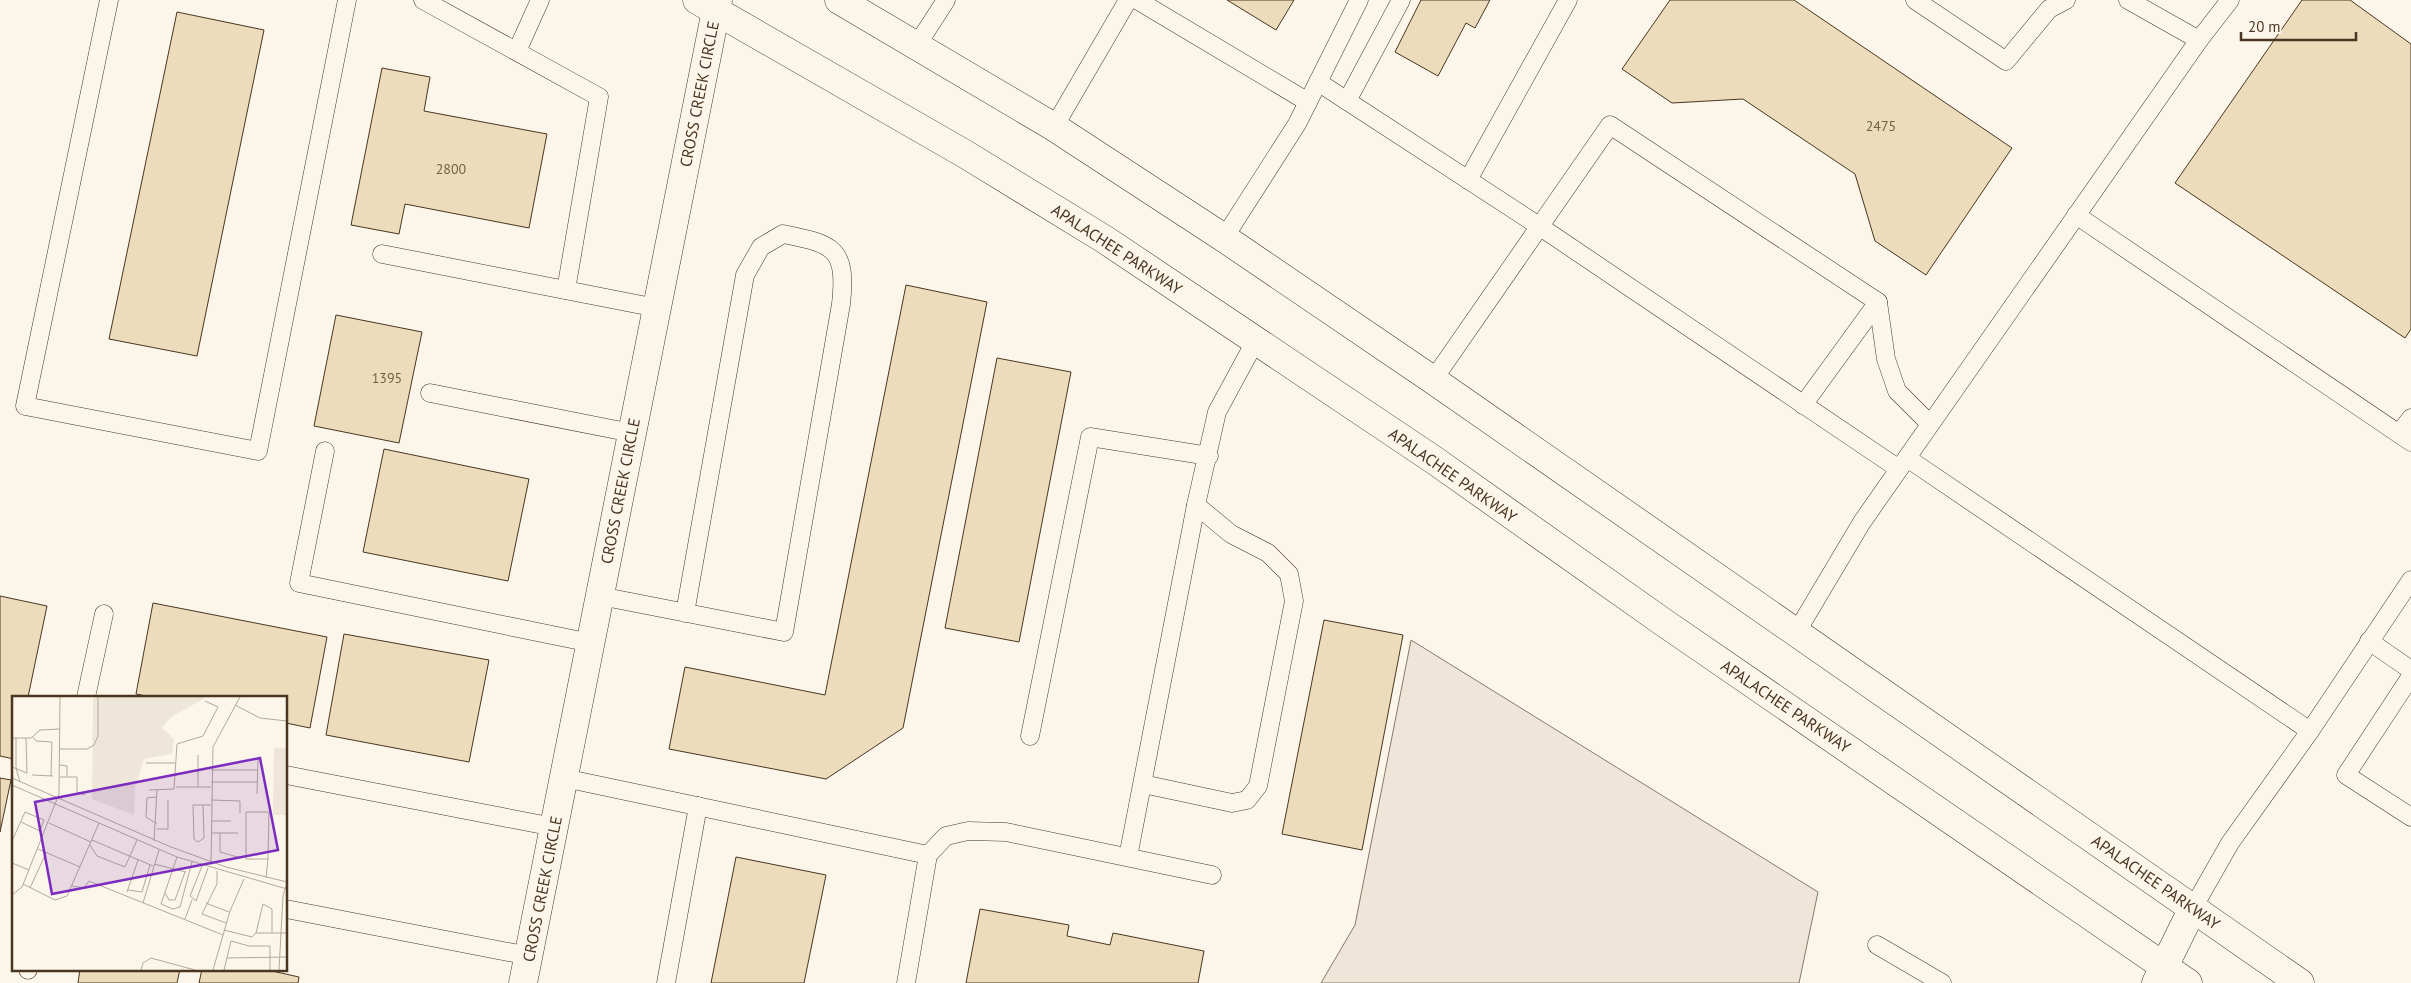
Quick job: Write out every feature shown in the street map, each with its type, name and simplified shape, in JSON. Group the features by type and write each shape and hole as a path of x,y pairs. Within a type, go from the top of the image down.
{"main road":[{"name":"APALACHEE PARKWAY","path":"840,0 1054,126 1224,238 1433,380 2300,983"},
{"name":"APALACHEE PARKWAY","path":"710,3 1104,239 1434,460 2160,974 2188,983"},
{"name":"CROSS CREEK CIRCLE","path":"523,983 657,308 710,3"},
{"path":"2160,974 2193,908"}],"lane":[{"path":"109,0 25,406 258,452 347,0"},
{"path":"422,0 599,97 566,290"},
{"path":"517,52 540,0"},
{"path":"917,45 946,0"},
{"path":"1054,126 1128,0"},
{"path":"1138,0 1308,102"},
{"path":"1224,238 1297,124 1359,0"},
{"path":"1347,101 1401,0"},
{"path":"1468,180 1568,0"},
{"path":"1915,0 2006,61 2049,9 2066,0"},
{"path":"2128,0 2199,40"},
{"path":"1796,633 1862,522 2199,40 2230,0"},
{"path":"1318,82 1539,226 1803,405 1903,463 2310,731"},
{"path":"1433,380 1610,125 1878,302 1886,359 1897,391 1930,424"},
{"path":"2076,215 2405,438 2411,418"},
{"path":"600,596 685,613 784,632 840,314 844,275 836,254 816,240 783,234 761,247 745,275 685,613"},
{"path":"382,254 657,308"},
{"path":"1803,405 1878,302"},
{"path":"1128,858 1196,505 1218,412 1256,340"},
{"path":"430,393 632,433"},
{"path":"1030,736 1090,437 1209,456"},
{"path":"325,451 299,583 590,643"},
{"path":"1143,784 1232,803 1247,800 1258,786 1294,602 1289,574 1268,553 1231,534 1196,505"},
{"path":"2193,908 2230,843 2310,731 2411,580"},
{"path":"86,696 104,614"},
{"path":"2369,641 2411,670"},
{"path":"2411,676 2346,775 2411,817"},
{"path":"288,775 554,827"},
{"path":"564,778 928,855"},
{"path":"666,983 698,806"},
{"path":"906,983 928,855 946,836 968,831 1006,832 1212,875"},
{"path":"288,909 529,956"},
{"path":"1877,945 1942,983"}],"shaded area":[{"path":"1411,640 1818,892 1799,983 1321,983 1355,925"}],"building":[{"path":"1227,0 1294,0 1276,30"},
{"path":"1421,0 1490,0 1475,28 1466,23 1438,76 1395,52"},
{"path":"1670,0 1794,0 2012,148 1926,275 1875,241 1855,174 1743,99 1672,103 1622,69"},
{"path":"2302,0 2350,0 2411,44 2411,329 2405,338 2175,183"},
{"path":"177,12 264,30 197,356 109,339"},
{"path":"382,68 430,77 424,111 547,134 529,228 405,204 399,234 351,225"},
{"path":"906,285 987,302 903,728 826,779 669,749 685,667 825,695"},
{"path":"336,315 422,332 399,443 314,426"},
{"path":"997,358 1071,372 1019,642 945,628"},
{"path":"384,449 529,479 508,581 363,552"},
{"path":"0,596 47,606 28,696 12,696 12,759 0,756"},
{"path":"153,603 327,637 310,728 288,723 288,696 146,696 136,694"},
{"path":"1324,620 1403,635 1362,850 1282,834"},
{"path":"344,634 489,660 469,762 326,735"},
{"path":"0,778 11,780 0,832"},
{"path":"736,857 826,875 804,983 711,983"},
{"path":"980,909 1069,925 1067,936 1110,945 1113,933 1204,951 1198,983 966,983"},
{"path":"80,970 180,970 177,983 78,983"},
{"path":"202,970 268,970 299,977 298,983 199,983"}]}
